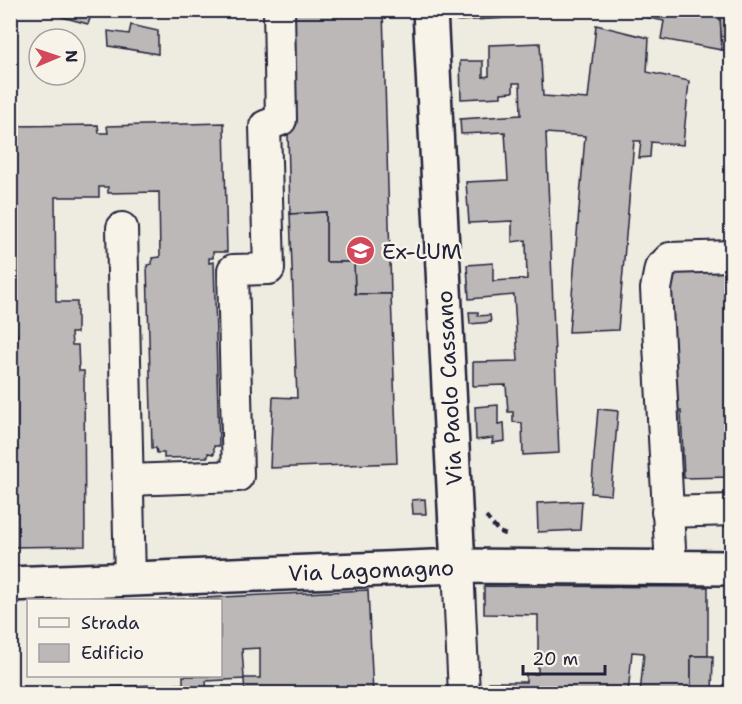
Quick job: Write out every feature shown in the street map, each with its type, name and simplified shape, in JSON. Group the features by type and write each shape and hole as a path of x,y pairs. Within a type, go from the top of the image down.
{"main road":[{"name":"Via Paolo Cassano","path":"430,10 458,566"},
{"name":"Via Lagomagno","path":"10,584 458,566 732,568"}],"street":[{"path":"128,480 238,476 233,270 270,269 265,126 281,120 279,10"},
{"path":"122,228 130,580"},
{"path":"671,567 656,289 660,268 670,258 732,256"},
{"path":"667,512 732,510"},
{"name":"Via Paolo Cassano","path":"458,566 464,693"}],"path":[{"path":"485,516 499,532 510,536"}],"building":[{"path":"63,10 93,10 88,24 62,17"},
{"path":"319,10 383,10 391,294 355,294 354,262 326,262 326,212 290,214 285,13"},
{"path":"456,10 526,10 527,17 457,21"},
{"path":"611,10 720,10 722,50 661,39 664,21"},
{"path":"732,14 732,51 722,50 720,16"},
{"path":"131,25 158,31 158,54 109,46 108,31 129,34"},
{"path":"596,25 649,38 647,72 689,81 683,145 651,142 650,157 639,158 641,141 634,141 618,330 569,332 585,136 546,133 559,453 523,455 522,423 513,422 513,412 508,412 506,385 473,386 473,362 518,361 514,295 469,299 467,265 493,263 493,281 527,279 526,240 512,242 512,221 469,223 466,182 508,180 505,132 461,134 460,119 521,115 520,83 513,83 513,92 501,93 501,97 461,99 460,61 483,61 483,77 489,76 489,45 540,43 543,96 588,99"},
{"path":"224,123 227,252 213,252 213,258 209,258 209,263 214,262 219,446 214,446 214,454 208,453 208,457 164,458 164,453 157,453 156,448 152,448 147,265 152,264 152,258 160,257 159,192 108,193 108,187 99,187 99,197 55,197 56,302 77,302 77,333 71,333 72,345 78,345 79,371 84,371 85,546 10,547 11,343 17,343 17,333 12,333 10,313 10,126 98,125 99,133 108,133 107,126"},
{"path":"326,212 326,262 354,262 355,294 391,294 397,463 270,468 273,397 297,398 290,214"},
{"path":"732,263 732,477 684,478 681,411 672,411 671,271"},
{"path":"469,312 478,312 478,316 490,315 491,322 470,324"},
{"path":"498,405 498,424 504,423 505,441 492,443 493,438 476,440 475,407"},
{"path":"598,409 618,411 611,495 591,493"},
{"path":"425,499 426,514 413,514 412,500"},
{"path":"582,501 580,530 538,532 537,503"},
{"path":"728,585 732,585 732,656 727,656"},
{"path":"484,586 708,587 708,656 691,656 691,694 640,694 644,653 632,652 628,694 489,694 489,682 526,682 526,674 538,674 538,615 484,614"},
{"path":"368,590 373,694 245,694 244,679 206,681 207,694 107,694 107,687 183,684 183,677 222,677 222,599 181,599","holes":["260,648 260,678 244,678 242,649"]},
{"path":"691,656 713,656 712,694 691,694"}],"place":[{"name":"Ex-LUM","path":"361,251"}]}
